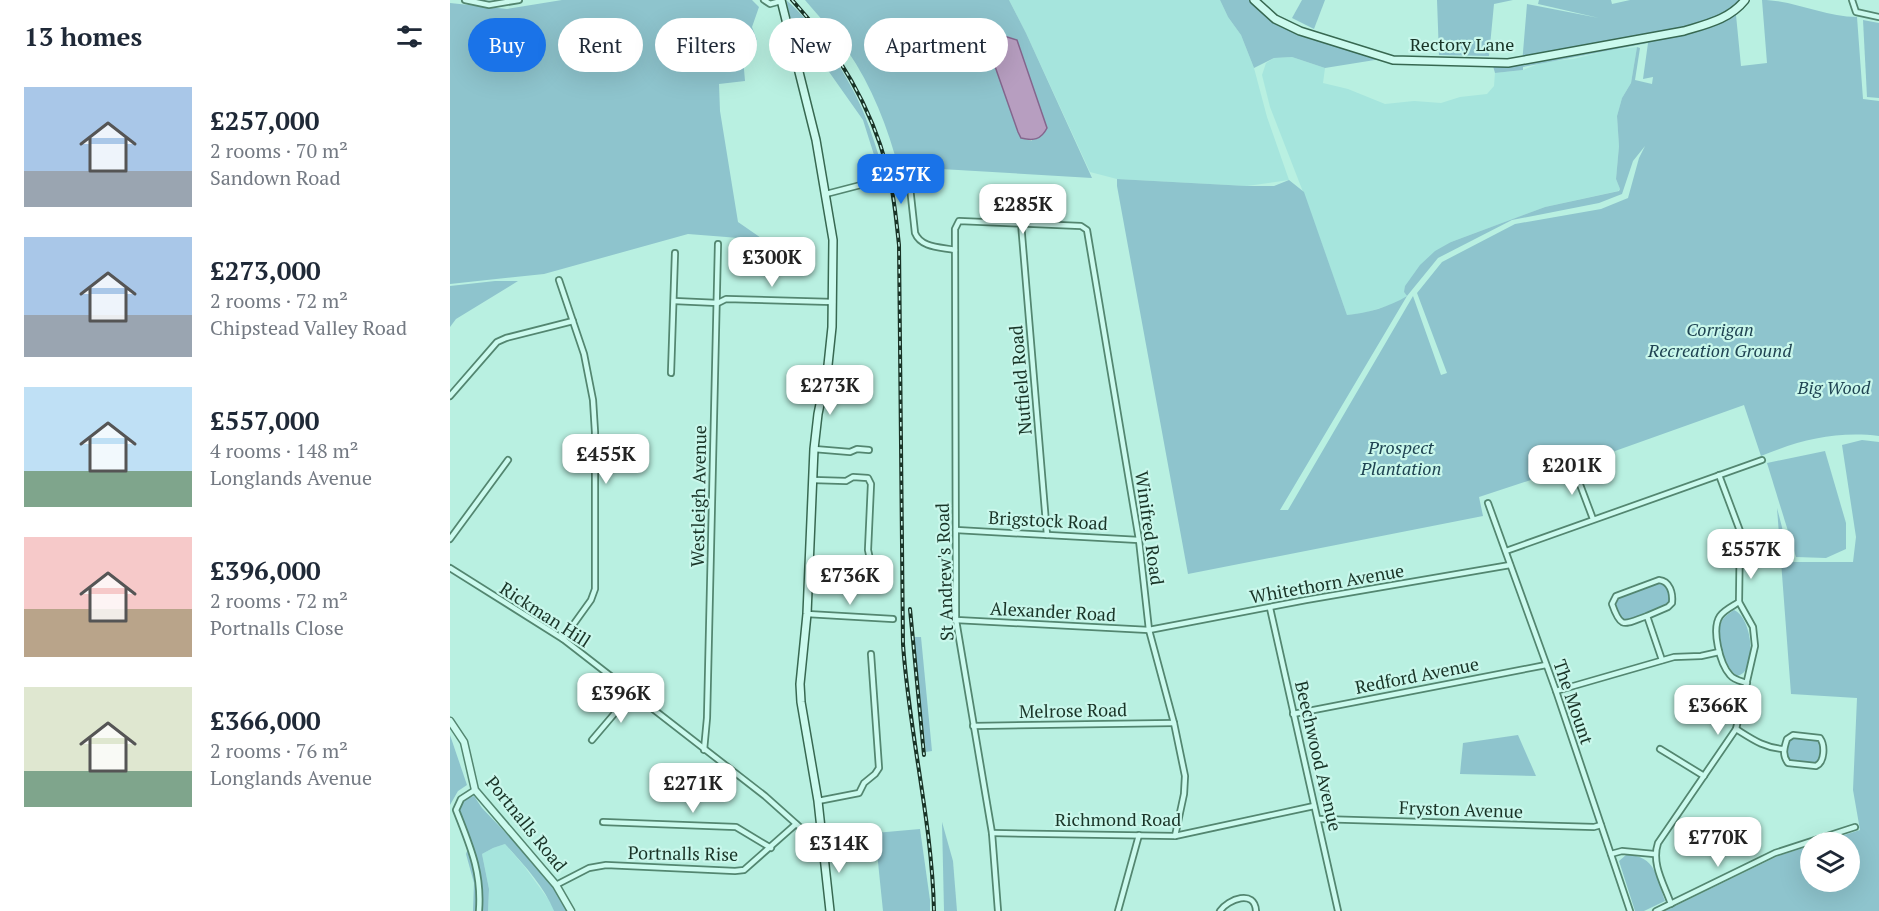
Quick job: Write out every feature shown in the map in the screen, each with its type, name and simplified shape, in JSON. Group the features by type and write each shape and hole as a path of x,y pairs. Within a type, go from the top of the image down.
{"main road":[{"name":"Rectory Lane","path":"1254,0 1275,19 1300,31 1393,60 1508,63 1684,31 1733,13 1744,0"},
{"path":"781,1 816,140 833,240 833,302 828,365 818,414 814,449 807,614 800,693 818,801 830,911"}],"street":[{"path":"465,0 489,5 519,0"},
{"path":"764,0 770,4 781,1"},
{"path":"1852,0 1856,12 1879,17"},
{"path":"826,194 906,175 909,178 915,233 918,239 927,245 955,250"},
{"name":"St Andrew's Road","path":"998,911 992,833 956,620 955,229 957,222 964,220 1021,223"},
{"name":"Winifred Road","path":"1021,223 1081,226 1086,228 1088,233 1139,540 1149,630 1174,723 1185,776 1184,794 1175,836"},
{"name":"Nutfield Road","path":"1021,223 1047,535"},
{"name":"Westleigh Avenue","path":"704,750 707,718 718,244"},
{"path":"672,373 675,253"},
{"path":"559,280 584,354 593,400 595,432 595,583 591,600 563,639"},
{"path":"674,301 717,303 726,299 833,302"},
{"path":"450,396 497,342 573,321"},
{"path":"814,449 850,452 857,449 869,450"},
{"path":"450,539 508,460"},
{"path":"1506,551 1762,460"},
{"path":"1573,466 1593,519"},
{"path":"1671,904 1654,854 1658,843 1736,729 1755,646 1753,627 1739,602 1740,531 1719,475"},
{"path":"813,480 846,481 853,477 868,478 871,484 868,550 870,559"},
{"name":"The Mount","path":"1488,503 1556,691 1630,911"},
{"name":"Brigstock Road","path":"956,530 1139,540"},
{"name":"Whitethorn Avenue","path":"1149,630 1510,565"},
{"name":"Rickman Hill","path":"450,568 563,639 765,796 812,838 822,839"},
{"path":"1663,580 1671,591 1672,603 1647,616 1626,623 1620,622 1617,619 1612,599 1663,580"},
{"path":"1739,602 1720,616 1717,625 1719,652 1730,675 1747,684"},
{"name":"Beechwood Avenue","path":"1270,608 1338,911"},
{"path":"807,614 893,620"},
{"path":"1647,616 1662,660"},
{"name":"Alexander Road","path":"956,620 1149,630"},
{"path":"1556,691 1674,657 1701,656 1719,652"},
{"path":"818,801 859,793 864,783 879,768 872,654"},
{"name":"Redford Avenue","path":"1293,714 1546,665"},
{"path":"592,740 632,693"},
{"name":"Portnalls Road","path":"450,721 464,742 475,790 556,885 571,911"},
{"name":"Melrose Road","path":"973,726 1174,723"},
{"path":"1736,729 1770,748 1784,749"},
{"path":"1789,736 1816,736 1823,742 1822,760 1816,766 1791,765 1785,759 1784,749 1789,736"},
{"path":"1660,749 1704,776"},
{"path":"475,790 461,800 456,810 473,852 479,875 479,911"},
{"name":"Richmond Road","path":"992,833 1175,836 1314,806"},
{"name":"Fryston Avenue","path":"1319,819 1594,827 1601,825"},
{"path":"603,822 736,827 771,848"},
{"name":"Portnalls Rise","path":"556,885 589,868 606,865 740,871 748,868 796,824"},
{"path":"1656,911 1775,853 1855,827"},
{"path":"1118,911 1139,835"},
{"path":"1611,854 1622,851 1654,854"},
{"path":"1220,911 1229,902 1240,898 1253,900 1257,907 1256,911"}],"shaded area":[{"path":"1009,0 1220,0 1228,17 1241,35 1254,68 1267,117 1289,180 1247,186 1117,179 1090,172"},
{"path":"1008,37 1017,40 1047,128 1036,139 1021,138 997,72 1008,72"},
{"path":"1637,47 1631,83 1622,98 1617,116 1619,146 1616,179 1620,189 1618,191 1545,207 1451,242 1404,292 1407,296 1397,303 1364,313 1347,315 1270,107 1262,75 1266,63 1274,58 1292,57 1325,68 1323,83 1348,89 1385,104 1414,101 1441,103 1460,97 1487,94 1494,86 1495,73 1523,70 1544,62"},
{"path":"505,844 524,866 551,903 554,911 488,911 489,889 482,854"}],"green space":[{"path":"562,0 752,0 759,7 755,18 655,18 655,72 744,72 745,81 719,84 720,111 738,222 764,240 688,234 544,274 450,284 450,3 507,9"},
{"path":"786,0 804,18 790,18"},
{"path":"805,0 1009,0 1092,178 941,169 941,175 921,176 899,170 872,93 852,58 852,18 820,18","holes":["864,18 1008,18 1008,51 1032,141 1021,138 1005,72 864,72"]},
{"path":"1220,0 1251,0 1268,19 1307,37 1381,59 1325,68 1292,57 1274,58 1254,68 1241,35 1228,17"},
{"path":"1302,0 1325,0 1314,29 1292,18"},
{"path":"1437,0 1513,0 1494,4 1489,56 1439,55"},
{"path":"1539,0 1611,0 1612,4 1630,0 1742,0 1736,15 1741,66 1767,63 1762,0 1857,17 1863,99 1879,101 1879,436 1848,435 1818,438 1761,456 1744,405 1479,497 1483,516 1188,574 1117,179 1247,186 1274,186 1289,180 1304,192 1347,315 1386,306 1407,296 1404,292 1405,286 1420,265 1435,251 1451,242 1545,207 1619,191 1616,179 1619,146 1617,116 1622,98 1631,83 1637,47 1640,48 1635,80 1652,84 1653,77 1643,79 1648,43 1523,67 1523,70 1495,73 1493,66 1522,64 1527,4 1599,18 1538,4","holes":["1645,146 1639,158 1628,198 1601,209 1515,224 1442,262 1417,293 1447,373 1441,375 1413,296 1288,510 1280,510 1407,296 1438,258 1512,220 1599,203 1622,194 1633,161"]},
{"path":"1863,20 1879,23 1879,98 1867,97"},
{"path":"829,72 842,72 859,102 883,169 880,174 863,120"},
{"path":"518,281 456,319 450,327 450,286"},
{"path":"1862,440 1879,442 1879,911 1665,911 1778,856 1800,849 1800,892 1860,892 1860,832 1854,832 1860,830 1853,790 1857,698 1791,694 1777,508 1791,562 1853,562 1856,537 1842,445"},
{"path":"1825,451 1846,523 1846,549 1826,558 1796,557 1767,463"},
{"path":"1659,582 1666,585 1670,599 1667,606 1625,621 1618,617 1614,605 1618,597"},
{"path":"1734,610 1745,623 1750,645 1748,666 1744,673 1737,676 1728,665 1719,641 1720,625 1723,619"},
{"path":"914,637 921,637 932,751 926,752"},
{"path":"450,735 467,785 458,791 450,805"},
{"path":"1518,735 1536,776 1460,774 1463,743"},
{"path":"1793,737 1819,739 1822,753 1820,760 1815,764 1789,762 1787,758 1788,741"},
{"path":"474,796 482,808 556,885 571,911 554,911 539,884 505,844 482,854 489,889 488,911 473,911 474,883 466,854 470,842 458,811 463,800"},
{"path":"942,822 953,861 957,911 944,911"},
{"path":"920,829 930,911 883,911 875,833"},
{"path":"1626,855 1636,856 1649,863 1657,876 1665,901 1644,911 1635,911 1619,861"}],"railway":[{"path":"792,0 837,57 861,99 880,144 893,196 899,245 903,644 929,844 934,911"},
{"path":"910,609 924,755"}],"park label":[{"name":"Corrigan Recreation Ground","path":"1720,340"},
{"name":"Big Wood","path":"1834,388"},
{"name":"Prospect Plantation","path":"1401,458"}]}
